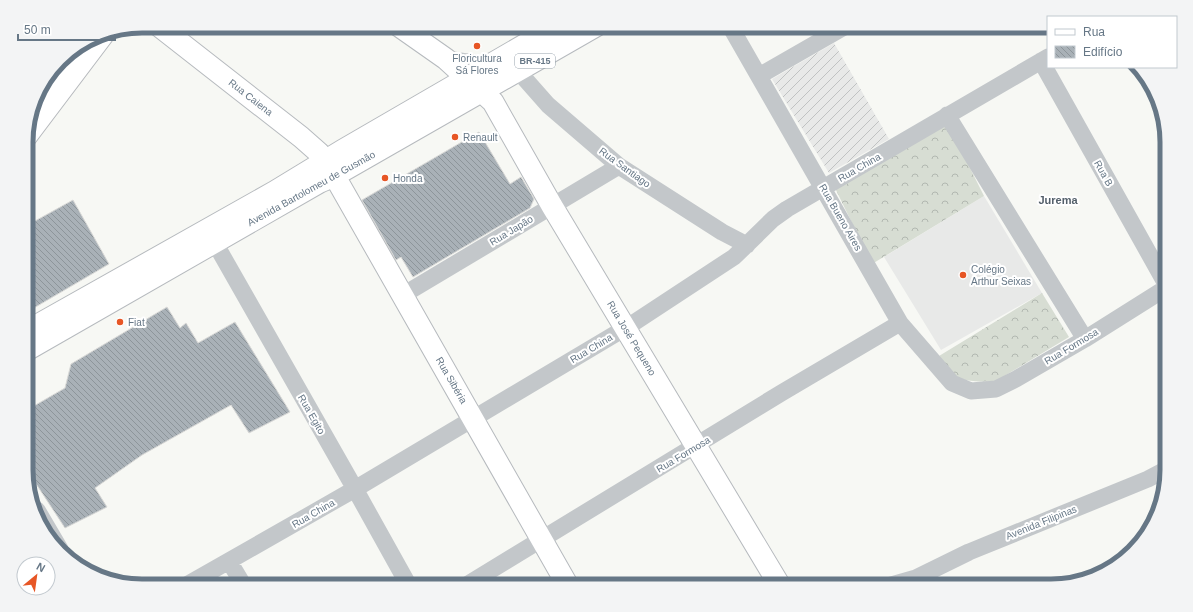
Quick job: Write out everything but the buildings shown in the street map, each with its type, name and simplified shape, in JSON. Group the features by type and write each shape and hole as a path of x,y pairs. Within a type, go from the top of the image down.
{"highway":[{"path":"35,124 96,43"}],"main road":[{"name":"Rua Caiena","path":"169,33 301,137 318,152 330,168"},
{"path":"409,33 446,59 475,89"},
{"name":"Avenida Bartolomeu de Gusmão","path":"475,89 488,65 545,33"},
{"name":"Avenida Bartolomeu de Gusmão","path":"33,328 274,192 330,168 475,89 518,71 584,33"},
{"name":"Rua José Pequeno","path":"475,89 493,102 552,206 776,579"},
{"name":"Avenida Bartolomeu de Gusmão","path":"33,347 320,182 330,168"},
{"name":"Rua Sibéria","path":"330,168 564,579"}],"street":[{"name":"Rua Bueno Aires","path":"734,33 900,322 952,383 971,391"},
{"path":"759,76 834,33"},
{"path":"446,59 488,65"},
{"name":"Rua China","path":"197,579 355,489 625,327 734,257 782,212 1045,59"},
{"name":"Rua B","path":"1050,68 1160,273"},
{"name":"Rua Santiago","path":"518,71 548,105 619,166 722,232 747,245"},
{"path":"947,115 1085,339"},
{"name":"Rua Japão","path":"403,295 619,166"},
{"name":"Rua Egito","path":"215,243 405,579"},
{"name":"Rua Formosa","path":"971,391 996,389 1016,379 1085,339 1160,292"},
{"name":"Rua Formosa","path":"477,579 900,322"},
{"name":"Avenida Filipinas","path":"920,579 969,552 1148,479 1160,473"},
{"path":"229,561 240,579"}],"shaded area":[{"path":"834,43 889,139 829,173 772,79"},
{"name":"Colégio Arthur Seixas","path":"984,196 1042,293 941,350 884,257"}],"green space":[{"path":"948,124 984,196 872,264 835,188"},
{"path":"1042,293 1069,337 996,381 961,379 952,375 948,371 939,356"}],"place":[{"name":"Floricultura Sá Flores","path":"477,46"},
{"name":"Renault","path":"455,137"},
{"name":"Honda","path":"385,178"},
{"name":"Colégio Arthur Seixas","path":"963,275"},
{"name":"Fiat","path":"120,322"}],"district":[{"name":"Jurema","path":"1058,200"}]}
